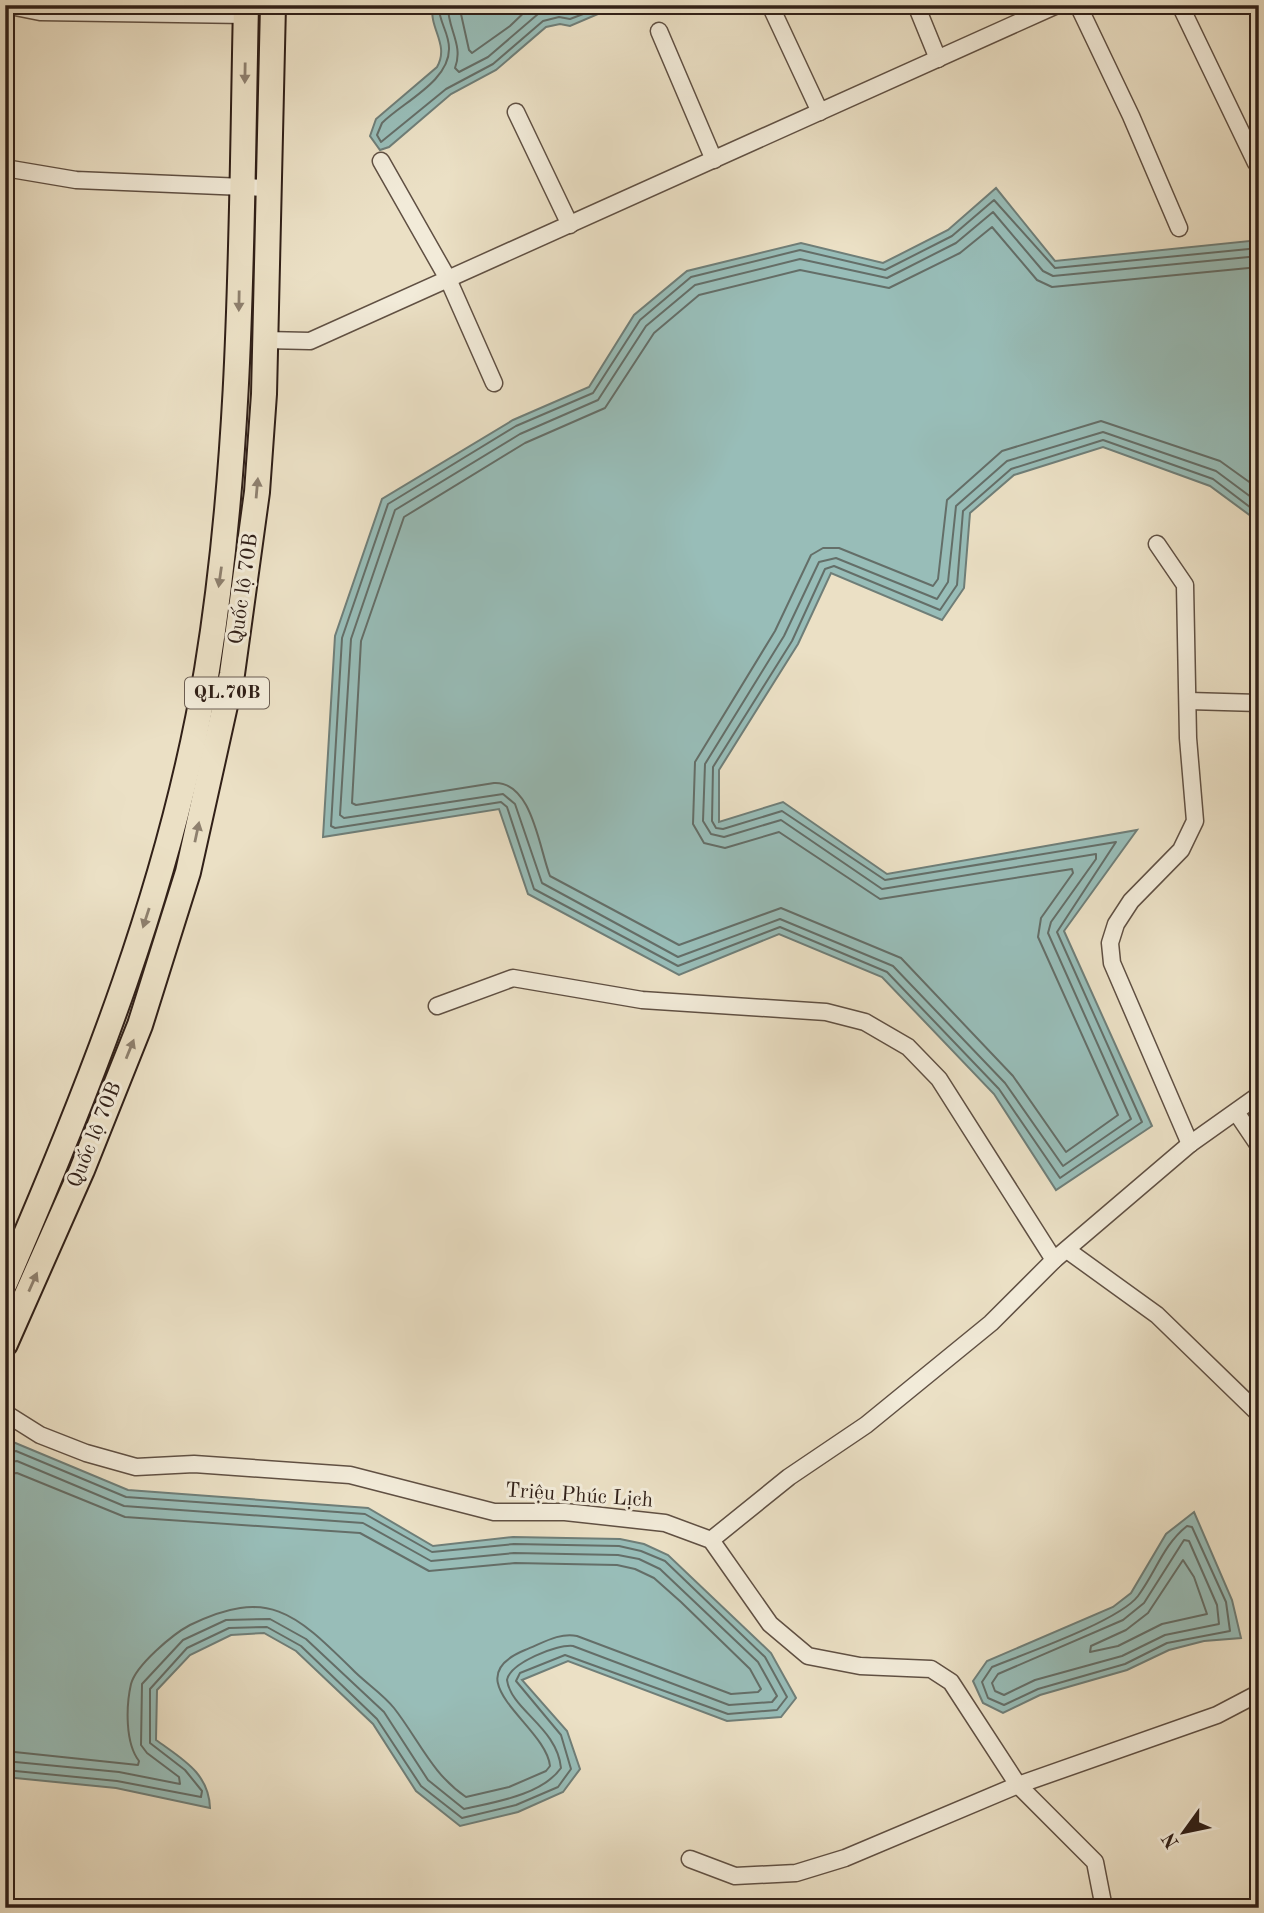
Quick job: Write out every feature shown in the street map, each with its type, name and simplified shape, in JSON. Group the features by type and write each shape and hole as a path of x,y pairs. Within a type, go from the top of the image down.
{"main road":[{"name":"Quốc lộ 70B","path":"5,1344 82,1170 139,1025 191,859 232,674 257,492 265,340 273,5"},
{"name":"Quốc lộ 70B","path":"5,1283 58,1160 116,1013 164,862 206,673 223,559 237,395 246,10"},
{"path":"242,177 269,178"},
{"path":"58,1160 82,1170"}],"street":[{"path":"5,5 40,12 246,10"},
{"path":"770,5 820,112"},
{"path":"916,5 938,59"},
{"path":"265,340 310,341 938,59 1025,12 1057,5"},
{"path":"1078,5 1131,116 1179,228"},
{"path":"1180,5 1256,163"},
{"path":"659,31 714,159"},
{"path":"516,112 570,225"},
{"path":"381,161 448,279 494,383"},
{"path":"5,168 76,180 242,177"},
{"path":"1157,544 1185,585 1188,738 1195,821 1181,850 1131,901 1116,924 1111,943 1112,963 1190,1144"},
{"path":"1189,701 1259,702"},
{"path":"437,1006 513,978 642,1000 826,1012 865,1022 908,1047 939,1079 1060,1255 1157,1315 1259,1414"},
{"path":"1104,1908 1095,1862 1018,1785 951,1682 931,1669 860,1666 808,1656 770,1624 711,1540 789,1478 866,1425 991,1323 1060,1255 1190,1144 1259,1095"},
{"path":"1236,1112 1259,1146"},
{"name":"Triệu Phúc Lịch","path":"5,1413 40,1435 86,1453 136,1467 194,1464 351,1475 494,1512 565,1512 665,1523 711,1540"},
{"path":"690,1859 736,1876 796,1873 845,1858 1018,1785 1217,1715 1259,1693"}],"water":[{"path":"433,5 619,5 570,26 560,24 546,27 496,70 451,94 389,147 380,150 370,136 376,119 437,67 440,59"},
{"path":"996,188 1055,261 1259,240 1259,522 1210,486 1103,447 1014,475 970,513 964,588 942,620 831,573 798,644 719,770 719,822 783,802 887,874 1137,830 1064,931 1152,1126 1056,1190 994,1094 882,977 779,934 679,975 528,894 499,809 323,837 335,636 382,499 513,420 589,387 634,315 687,271 801,243 883,263 948,230"},
{"path":"13,1442 128,1490 368,1508 433,1546 513,1537 620,1539 644,1544 668,1555 771,1653 796,1698 781,1717 727,1721 568,1661 522,1680 567,1731 580,1769 563,1792 518,1812 460,1826 416,1791 373,1724 296,1651 264,1633 231,1635 190,1655 157,1690 156,1740 199,1776 205,1785 210,1808 116,1788 5,1777 5,1450"},
{"path":"1194,1512 1232,1600 1241,1638 1204,1641 1169,1650 1127,1670 1040,1695 1003,1713 983,1703 973,1681 987,1661 1113,1607 1131,1593 1166,1534"}]}
